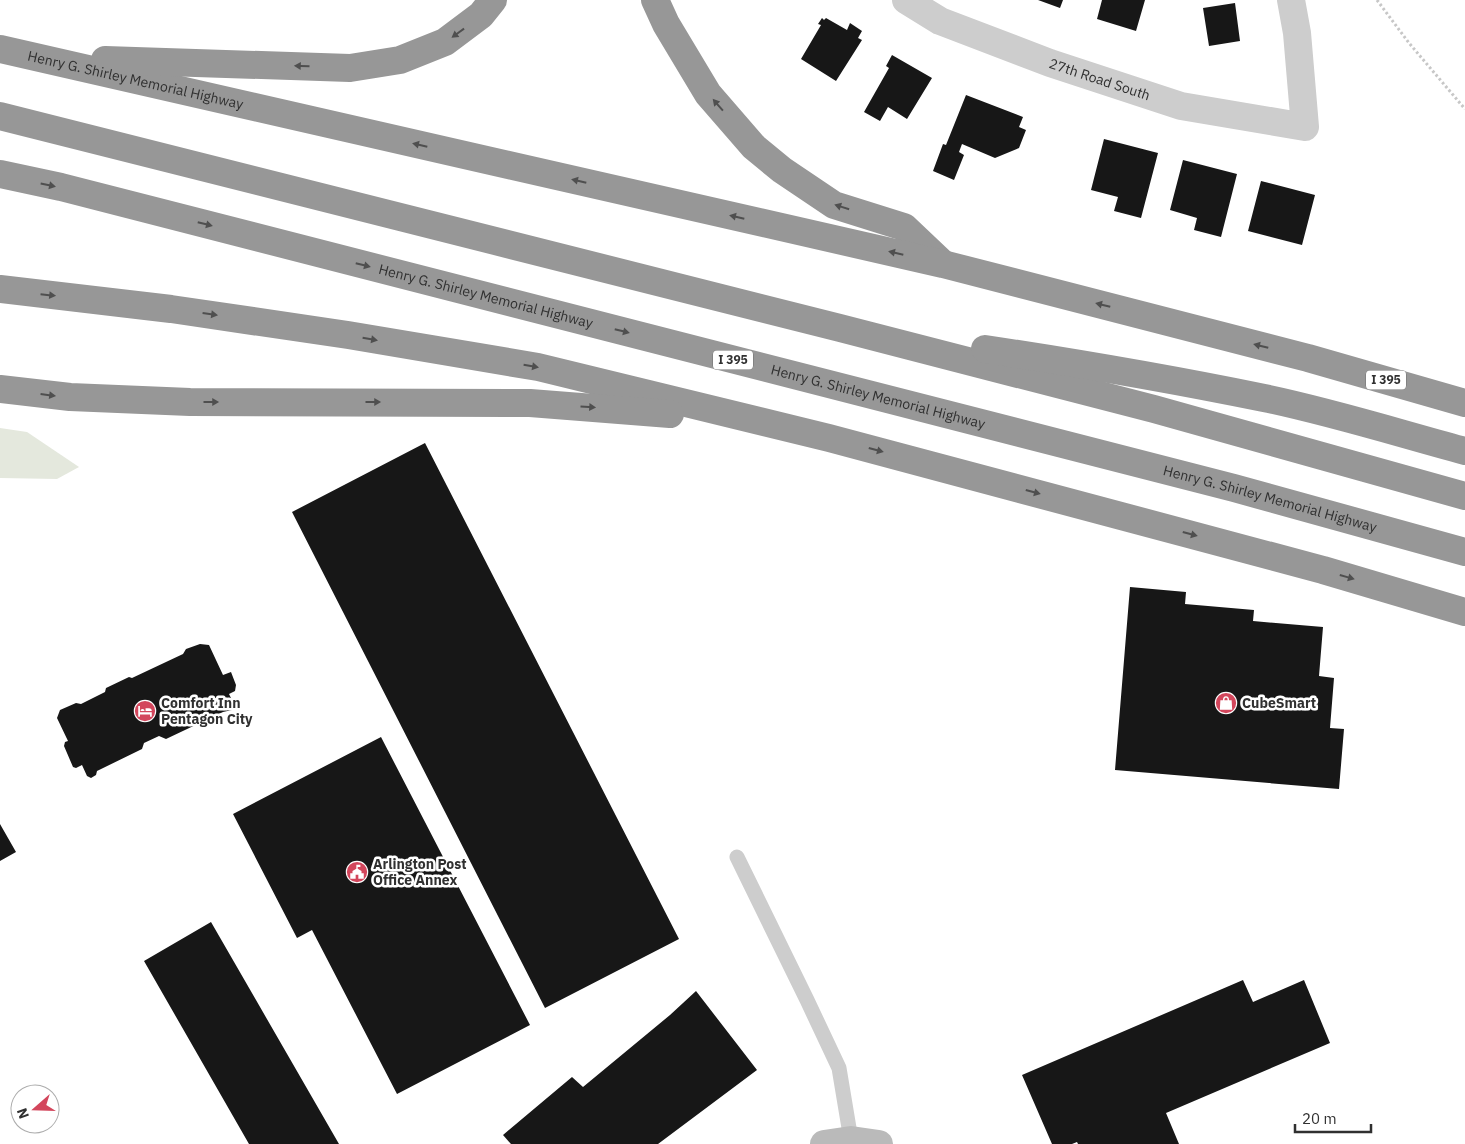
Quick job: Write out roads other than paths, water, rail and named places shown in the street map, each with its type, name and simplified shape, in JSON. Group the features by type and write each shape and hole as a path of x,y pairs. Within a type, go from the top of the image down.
{"highway":[{"path":"41,58 350,68 400,60 445,42 482,15 493,0"},
{"path":"654,0 666,24 708,94 754,147 782,170 834,205 904,228 943,264"},
{"name":"Henry G. Shirley Memorial Highway","path":"0,49 943,264 1308,358 1465,402"},
{"path":"0,116 1154,409 1465,496"},
{"name":"Henry G. Shirley Memorial Highway","path":"0,174 61,187 1215,483 1465,552"},
{"path":"0,289 181,310 348,335 538,367 829,438 1314,567 1465,612"},
{"path":"840,328 1110,368 1265,398 1465,451"},
{"path":"1308,358 1465,390"},
{"path":"0,389 70,397 190,402 530,402 654,412 829,438"}],"main road":[{"path":"824,1144 851,1140 879,1144"}],"street":[{"name":"27th Road South","path":"906,0 940,21 1041,60 1181,106 1304,127 1297,33 1291,0"}],"lane":[{"path":"737,857 839,1068 851,1140"}],"place":[{"name":"CubeSmart","path":"1226,703"},
{"name":"Comfort Inn Pentagon City","path":"145,711"},
{"name":"Arlington Post Office Annex","path":"357,872"}]}
